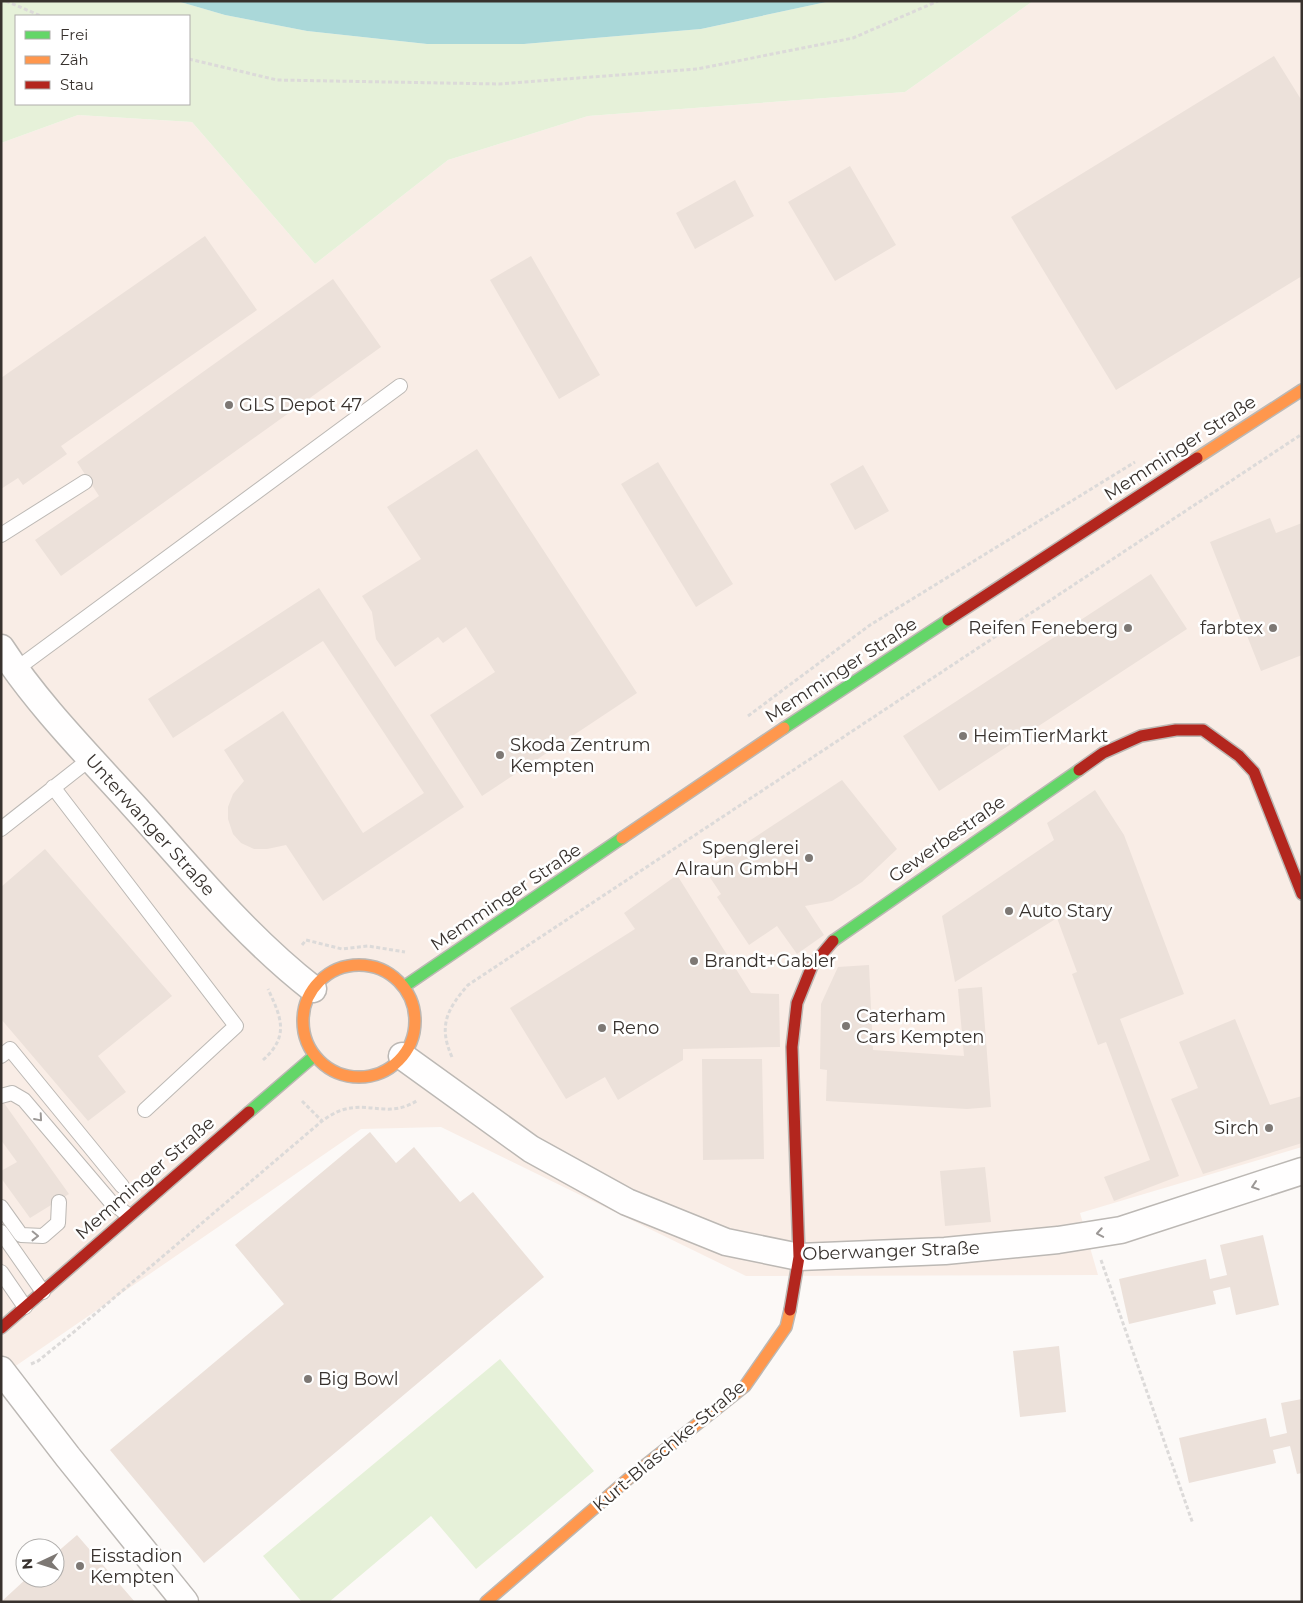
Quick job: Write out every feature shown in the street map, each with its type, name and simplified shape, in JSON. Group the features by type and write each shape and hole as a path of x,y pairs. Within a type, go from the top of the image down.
{"main road":[{"name":"Memminger Straße","path":"405,986 794,721 1302,390"},
{"name":"Gewerbestraße","path":"798,1256 793,1117 793,1038 797,1003 809,973 812,966 834,939 1103,754 1141,736 1176,730 1203,730 1239,756 1254,772 1302,894"},
{"path":"360,964 394,976 405,986 411,996 415,1022 412,1039 402,1056 383,1071 372,1075 350,1077 333,1073 313,1056 306,1045 303,1015 313,989 321,981 337,970 360,964"},
{"name":"Memminger Straße","path":"1,1328 128,1215 313,1056"},
{"name":"Kurt-Blaschke-Straße","path":"486,1602 628,1478 745,1386 786,1326 795,1291 798,1256"}],"street":[{"name":"Unterwanger Straße","path":"1,648 15,670 90,759 225,908 284,966 313,989"},
{"name":"Oberwanger Straße","path":"402,1056 531,1149 627,1202 726,1242 798,1256 945,1251 1092,1235 1121,1230 1302,1171"},
{"path":"3,1372 68,1457 185,1602"}],"lane":[{"path":"15,670 400,386"},
{"path":"1,535 85,482"},
{"path":"1,829 90,759"},
{"path":"53,787 236,1026 146,1110"},
{"path":"1,1056 10,1049 122,1186"},
{"path":"1,1096 12,1093 24,1100 110,1201 128,1215"},
{"path":"1,1207 21,1236 43,1236 58,1223 59,1202"},
{"path":"1,1232 43,1292"},
{"path":"1,1272 25,1307"}],"path":[{"path":"6,1 39,15"},
{"path":"190,59 277,80 499,84 697,69 853,38 938,1"},
{"path":"3,1372 38,1361 76,1332 322,1121 341,1110 361,1107 402,1109 417,1101 453,1058 448,1047 445,1029 451,1004 468,985 1302,434"},
{"path":"1092,1235 1193,1524"}],"shaded area":[{"path":"1033,1 1302,1 1302,1147 1080,1213 1098,1275 746,1276 441,1127 361,1129 1,1376 1,143 78,115 192,122 315,264 448,160 588,116 905,92"}],"green space":[{"path":"1,1 177,1 225,15 307,31 427,44 524,44 701,29 831,1 1033,1 905,92 588,116 448,160 315,264 192,122 78,115 1,143"},
{"path":"500,1359 594,1471 476,1569 431,1516 329,1602 302,1602 263,1556"}],"water":[{"path":"177,1 831,1 701,29 524,44 427,44 307,31 225,15"}],"building":[{"path":"1274,56 1302,101 1302,276 1116,390 1011,217"},
{"path":"850,166 896,245 835,281 788,202"},
{"path":"735,180 754,216 695,249 676,213"},
{"path":"205,236 257,310 61,446 67,454 23,485 18,478 1,489 1,378"},
{"path":"531,256 600,375 559,399 490,280"},
{"name":"GLS Depot 47","path":"333,279 381,347 61,576 35,540 99,496 77,462"},
{"path":"477,449 637,693 482,796 430,715 495,672 466,627 443,643 438,637 395,667 376,639 372,612 362,596 421,559 387,507"},
{"path":"658,462 733,584 696,607 621,484"},
{"path":"863,465 889,511 855,530 830,484"},
{"name":"farbtex","path":"1270,518 1276,533 1302,523 1302,655 1261,671 1210,542"},
{"path":"1151,574 1187,629 939,791 903,736"},
{"path":"319,588 464,807 323,901 286,845 267,849 254,849 241,843 233,834 228,819 228,807 233,794 244,781 224,750 283,711 363,833 424,793 323,641 173,738 148,699"},
{"path":"842,780 897,849 862,882 832,901 805,906 824,935 797,954 777,926 749,945 717,897 721,894 705,870"},
{"path":"1095,790 1124,835 1184,994 1120,1019 1179,1176 1114,1201 1104,1177 1150,1160 1106,1042 1098,1045 1072,974 1077,972 1057,918 955,982 942,916 1054,840 1047,823"},
{"path":"45,849 172,996 98,1056 126,1092 88,1121 1,1019 1,887"},
{"path":"677,875 751,993 779,994 780,1047 683,1049 683,1060 618,1100 605,1077 566,1099 510,1008 635,929 624,913"},
{"path":"869,965 873,1050 964,1056 958,989 982,987 991,1107 967,1109 826,1101 827,1070 820,1069 821,1004 838,967"},
{"path":"1235,1019 1270,1105 1302,1096 1302,1143 1203,1174 1171,1099 1198,1088 1179,1042"},
{"path":"702,1059 762,1059 764,1159 703,1160"},
{"path":"4,1103 69,1194 30,1218 1,1178 1,1171 17,1162 1,1140 1,1105"},
{"name":"Big Bowl","path":"370,1132 396,1163 414,1147 460,1202 473,1192 544,1277 204,1563 110,1450 284,1304 235,1245"},
{"path":"985,1167 991,1222 945,1226 940,1171"},
{"path":"1263,1235 1279,1305 1236,1315 1230,1287 1213,1291 1216,1304 1129,1324 1119,1279 1206,1259 1210,1279 1227,1275 1220,1245"},
{"path":"1059,1346 1066,1412 1020,1417 1013,1351"},
{"path":"1302,1399 1302,1473 1297,1474 1290,1446 1273,1450 1276,1463 1189,1483 1179,1438 1266,1418 1270,1437 1287,1433 1281,1403"},
{"name":"Eisstadion Kempten","path":"77,1535 135,1602 1,1602 16,1588 65,1588 65,1545"}],"traffic: fast":[{"path":"784,728 948,620"},
{"path":"833,941 1079,770"},
{"path":"405,986 622,838"},
{"path":"249,1112 313,1057"}],"traffic: slow":[{"path":"1197,458 1302,390"},
{"path":"622,838 784,728"},
{"path":"359,965 380,969 398,982 411,1000 415,1021 411,1042 398,1060 380,1073 359,1077 338,1073 320,1060 307,1042 303,1021 307,1000 320,982 338,969 359,965"},
{"path":"486,1602 628,1479 745,1386 786,1327 790,1310"}],"traffic: jam":[{"path":"948,620 1197,458"},
{"path":"1079,770 1103,753 1141,736 1176,730 1203,730 1239,756 1254,772 1302,894"},
{"path":"790,1310 799,1257 792,1047 797,1003 812,966 833,941"},
{"path":"1,1328 249,1112"}],"place":[{"name":"GLS Depot 47","path":"229,405"},
{"name":"Reifen Feneberg","path":"1128,628"},
{"name":"farbtex","path":"1273,628"},
{"name":"HeimTierMarkt","path":"963,736"},
{"name":"Skoda Zentrum Kempten","path":"500,755"},
{"name":"Spenglerei Alraun GmbH","path":"809,858"},
{"name":"Auto Stary","path":"1009,911"},
{"name":"Brandt+Gabler","path":"694,961"},
{"name":"Caterham Cars Kempten","path":"846,1026"},
{"name":"Reno","path":"602,1028"},
{"name":"Sirch","path":"1269,1128"},
{"name":"Big Bowl","path":"308,1379"},
{"name":"Eisstadion Kempten","path":"80,1566"}]}
